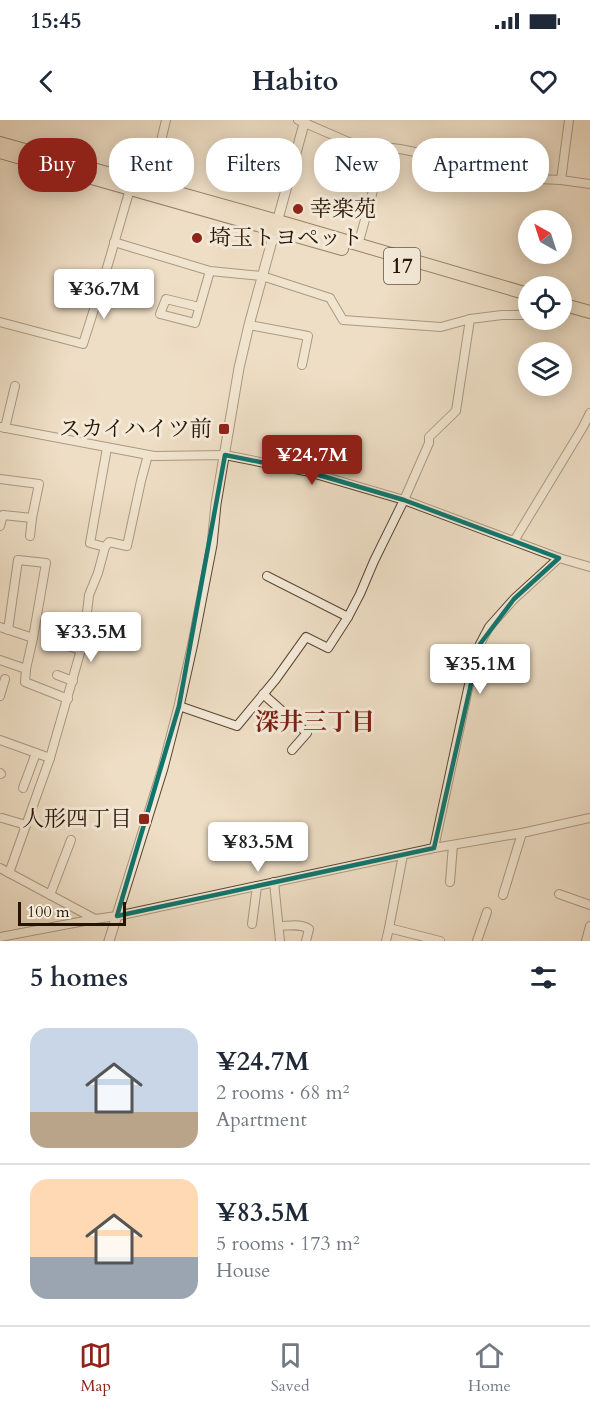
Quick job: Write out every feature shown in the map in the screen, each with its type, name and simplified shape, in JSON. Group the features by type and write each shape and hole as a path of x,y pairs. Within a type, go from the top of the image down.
{"highway":[{"name":"17","path":"0,143 109,178"},
{"name":"17","path":"0,152 109,179"},
{"name":"17","path":"157,192 358,245 518,291"},
{"name":"17","path":"277,225 518,299"},
{"path":"572,307 590,312"},
{"path":"572,314 590,319"}],"street":[{"path":"162,138 166,120"},
{"path":"561,180 569,120"},
{"path":"109,941 163,768 179,706 212,545 216,504 239,368 302,121 342,138"},
{"path":"400,150 495,168 538,179 590,184"},
{"path":"0,322 83,344 114,242 133,192"},
{"path":"358,245 373,192"},
{"path":"114,242 210,271 262,276 330,298 343,320 441,327 470,319 518,315"},
{"path":"199,308 166,299 160,314 195,324 210,271"},
{"path":"179,706 237,726 306,637 328,648 360,594 404,500 429,443 429,437 456,411 470,319"},
{"path":"249,325 308,336 302,365"},
{"path":"15,386 3,428 154,456 225,455 304,471 404,500 559,558 590,567"},
{"path":"514,541 590,413"},
{"path":"105,547 90,543 107,448"},
{"path":"9,873 50,758 68,699 84,639 89,596 105,547 109,542 127,546 148,455"},
{"path":"0,479 39,484 30,536"},
{"path":"0,526 3,514 32,518"},
{"path":"434,848 480,644 489,627 514,599 559,558"},
{"path":"33,638 4,628 18,560 46,563 33,638 26,669 25,682 68,699"},
{"path":"267,576 348,617"},
{"path":"61,644 81,650"},
{"path":"0,660 26,669"},
{"path":"57,675 73,681"},
{"path":"0,694 5,679"},
{"path":"263,694 307,733 292,750"},
{"path":"0,740 50,758"},
{"path":"23,788 36,753"},
{"path":"2,818 26,825"},
{"path":"0,937 95,918 117,916 434,848 590,818"},
{"path":"502,895 522,832"},
{"path":"50,895 71,840"},
{"path":"450,882 453,845"},
{"path":"386,941 403,855"},
{"path":"0,868 95,918"},
{"path":"274,882 280,941"},
{"path":"252,924 256,886"},
{"path":"559,894 590,905"},
{"path":"477,941 487,912"},
{"path":"279,926 306,927 309,929 306,941"},
{"path":"586,941 590,927"},
{"path":"389,928 440,941"}],"highlighted area":[{"path":"225,455 305,471 404,500 559,558 514,599 480,644 434,848 117,916 179,706"}],"place":[{"name":"幸楽苑","path":"298,209"},
{"name":"埼玉トヨペット","path":"197,238"},
{"name":"スカイハイツ前","path":"224,429"},
{"name":"人形四丁目","path":"144,819"}],"district":[{"name":"深井三丁目","path":"315,722"}]}
